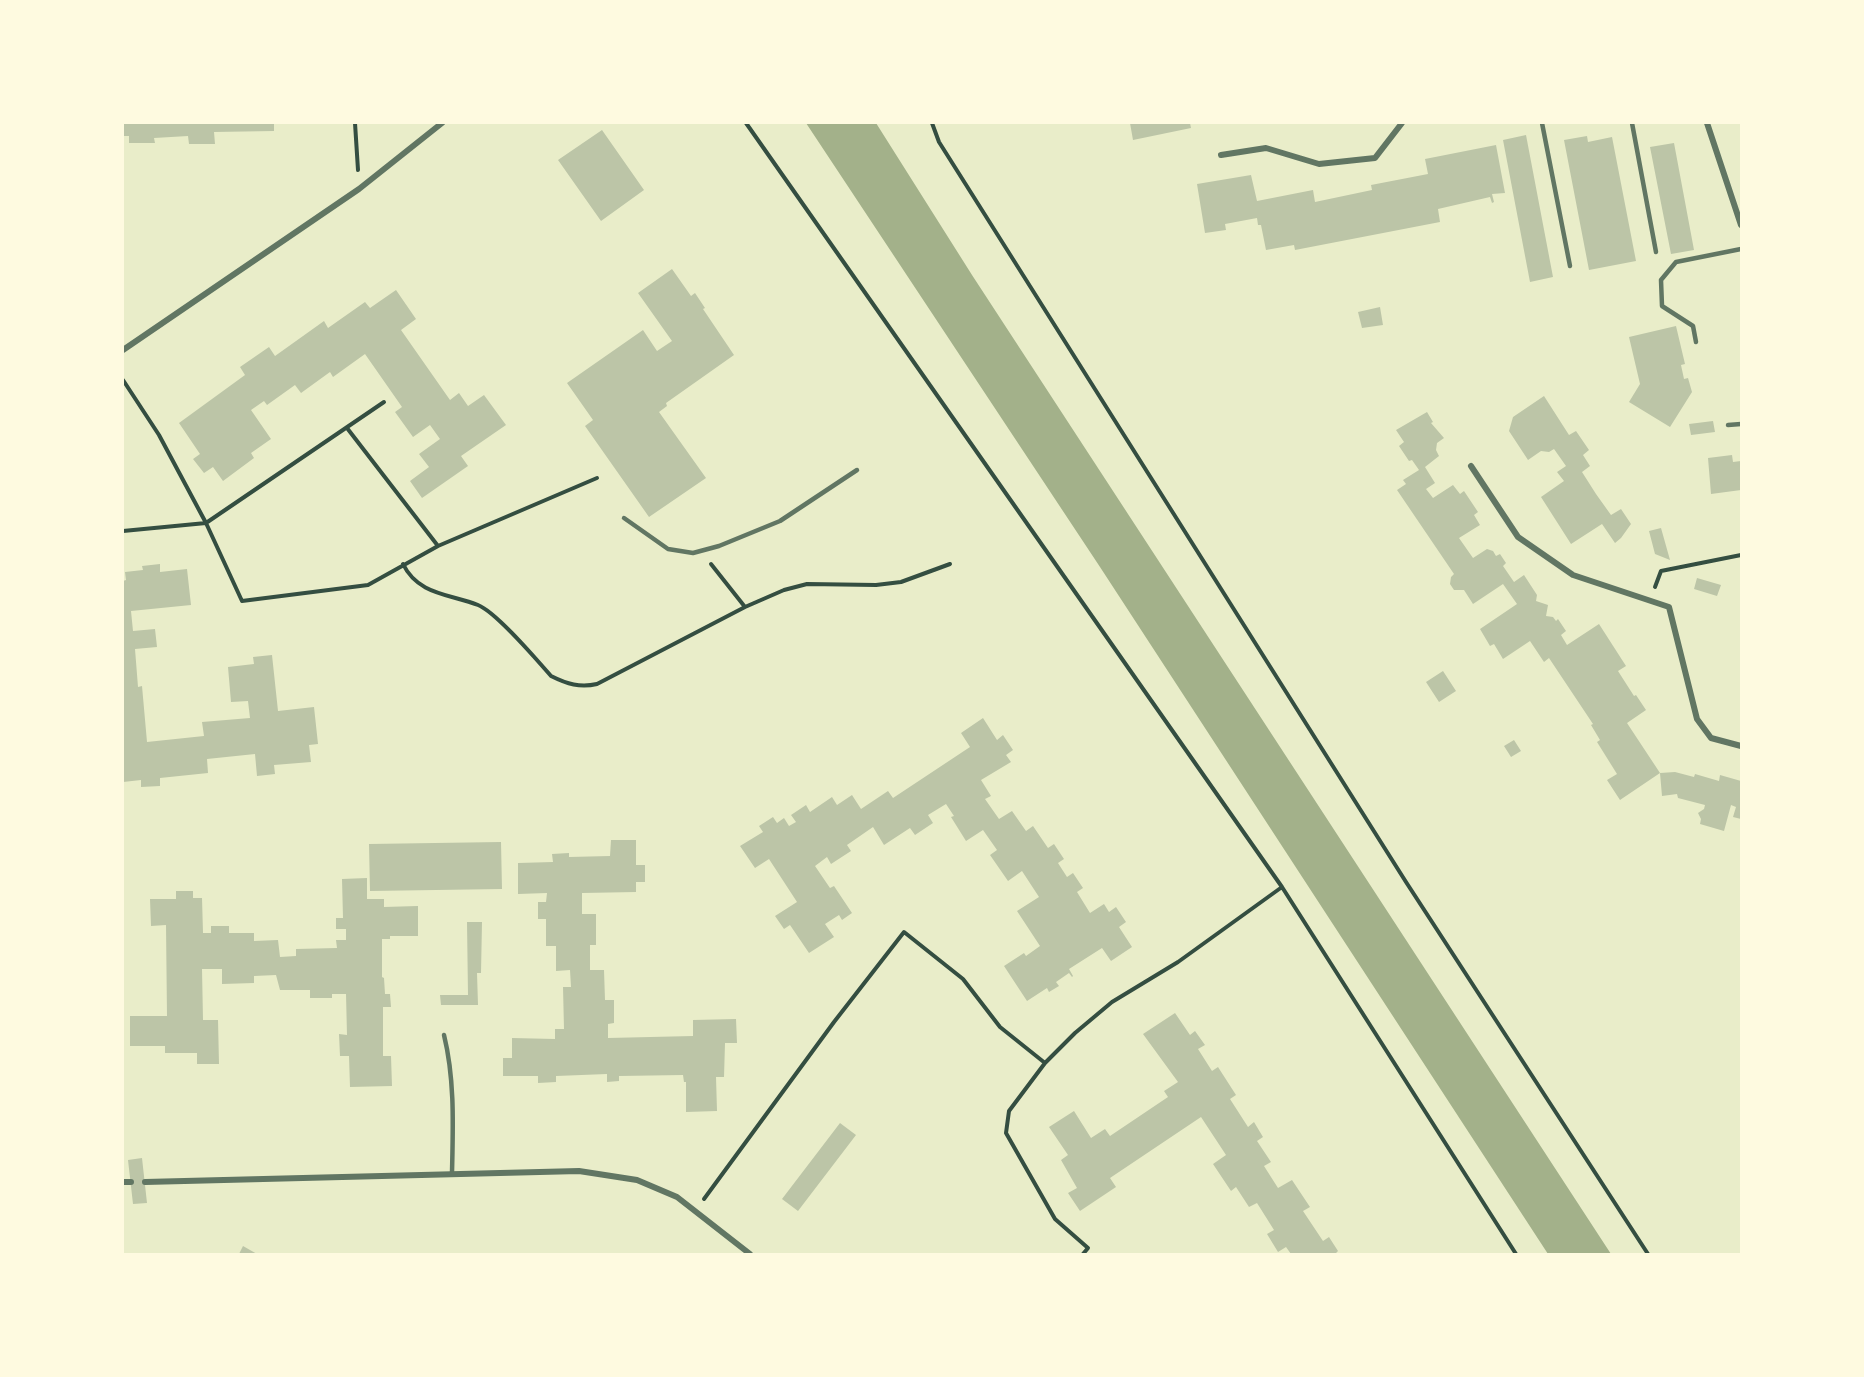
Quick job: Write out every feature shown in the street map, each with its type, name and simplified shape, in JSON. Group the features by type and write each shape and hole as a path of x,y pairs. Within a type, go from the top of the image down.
{"street":[{"path":"123,350 359,189 442,123"},
{"path":"1221,155 1266,148 1319,164 1375,158 1402,123"},
{"path":"1707,123 1741,225"},
{"path":"1471,465 1518,537 1573,575 1669,607 1697,719 1711,738 1741,746"},
{"path":"145,1182 579,1171 637,1180 677,1197 750,1254"}],"lane":[{"path":"1542,123 1570,266"},
{"path":"1632,123 1656,252"},
{"path":"1696,342 1693,326 1662,306 1661,280 1676,262 1741,249"},
{"path":"1728,425 1741,424"},
{"path":"624,518 668,549 693,554 780,521 857,470"},
{"path":"444,1035 450,1059 453,1173"}],"path":[{"path":"355,123 359,189"},
{"path":"746,123 1282,887 1516,1254"},
{"path":"932,123 945,152 1368,821 1648,1254"},
{"path":"123,380 159,435 206,523 242,601 368,585 438,546 597,478"},
{"path":"123,531 206,523 384,402"},
{"path":"347,428 438,546"},
{"path":"702,551 745,607"},
{"path":"1650,601 1661,571 1741,555"},
{"path":"403,564 407,572 420,585 443,596 479,605 493,615 551,676 586,687 597,684 745,607 784,590 807,584 841,586 892,583 950,564"},
{"path":"1083,1254 1088,1248 1055,1219 1006,1133 1009,1110 1045,1063 1075,1033 1112,1002 1178,962 1282,887"},
{"path":"695,1212 834,1022 904,932 963,979 1000,1027 1045,1063"}],"shaded area":[{"path":"806,123 876,123 972,275 1611,1254 1548,1254 1100,567"}],"building":[{"path":"123,123 274,123 274,131 214,132 215,144 189,144 188,136 154,138 155,143 129,143 129,136 123,136"},
{"path":"1130,123 1190,123 1191,128 1133,140"},
{"path":"602,130 644,190 601,221 558,160"},
{"path":"1526,135 1553,277 1530,282 1503,140"},
{"path":"1587,136 1588,142 1612,137 1636,261 1589,270 1564,140"},
{"path":"1674,143 1694,250 1671,254 1650,147"},
{"path":"1496,145 1505,193 1492,194 1494,202 1492,203 1490,197 1438,209 1440,222 1295,250 1294,245 1266,250 1261,225 1258,225 1257,218 1225,224 1226,230 1205,233 1197,184 1251,175 1257,201 1313,190 1315,202 1372,190 1371,185 1428,174 1425,159"},
{"path":"672,269 691,296 695,293 734,355 666,403 667,406 659,412 706,478 649,517 585,426 593,420 567,383 643,330 657,351 672,341 638,293"},
{"path":"396,290 416,319 401,330 450,400 459,393 468,406 484,395 506,425 461,456 468,466 422,498 410,481 429,467 419,454 440,439 430,425 413,437 395,412 402,407 365,354 333,377 330,372 301,393 295,385 267,405 264,401 251,410 271,439 251,453 254,458 223,481 213,467 204,473 193,459 200,454 179,423 245,375 240,367 269,347 275,356 324,321 328,328 365,302 370,308"},
{"path":"1380,307 1383,325 1362,328 1358,312"},
{"path":"1676,326 1685,364 1681,365 1684,379 1688,378 1692,392 1670,427 1629,402 1640,384 1629,337"},
{"path":"1544,396 1569,435 1576,431 1589,450 1583,455 1590,466 1582,472 1596,494 1611,515 1621,509 1631,524 1615,543 1602,524 1571,544 1541,497 1564,481 1557,472 1566,466 1554,449 1549,452 1541,451 1528,460 1509,431 1513,417"},
{"path":"1427,412 1433,422 1431,423 1444,438 1437,443 1436,450 1439,456 1425,467 1435,483 1426,489 1433,498 1453,485 1460,494 1464,491 1478,512 1474,515 1480,525 1459,538 1473,558 1487,549 1493,551 1496,556 1500,554 1506,563 1503,566 1514,582 1524,575 1537,595 1536,601 1548,605 1546,616 1553,617 1556,621 1558,619 1566,631 1561,635 1567,645 1599,624 1626,666 1618,671 1646,710 1627,723 1660,773 1620,800 1607,780 1617,774 1597,742 1600,740 1591,725 1593,724 1549,658 1544,662 1530,641 1503,659 1494,644 1490,646 1480,629 1517,604 1503,584 1473,604 1464,590 1454,590 1450,584 1454,574 1397,490 1406,484 1403,480 1419,470 1412,460 1409,461 1399,446 1404,442 1396,430"},
{"path":"1713,421 1715,432 1691,435 1689,424"},
{"path":"1732,455 1733,462 1741,461 1741,490 1711,494 1708,458"},
{"path":"1661,528 1670,560 1655,554 1649,531"},
{"path":"160,564 160,572 187,569 191,605 131,611 133,631 155,629 157,647 135,649 138,687 142,686 147,742 204,736 202,722 250,718 248,701 231,702 228,667 254,664 253,657 272,655 278,711 314,707 318,744 309,745 311,762 274,765 275,774 257,776 255,754 207,759 208,773 160,778 160,786 141,787 141,780 123,782 123,581 126,580 125,572 143,570 142,566"},
{"path":"1697,578 1721,585 1717,596 1694,589"},
{"path":"1443,671 1456,691 1439,702 1426,682"},
{"path":"983,718 997,740 1003,735 1013,750 1006,755 1011,762 981,780 991,796 985,799 999,819 1012,811 1026,831 1033,826 1048,848 1054,844 1064,859 1058,863 1067,877 1073,873 1083,888 1077,892 1090,913 1104,904 1109,912 1116,907 1126,922 1119,927 1132,947 1111,961 1102,948 1069,969 1072,977 1069,973 1056,982 1059,986 1049,992 1047,988 1027,1001 1004,966 1024,953 1026,956 1040,946 1017,911 1039,897 1022,871 1008,881 990,855 997,850 983,830 966,841 946,804 928,815 933,823 915,835 910,828 884,845 873,827 847,845 851,851 831,864 827,857 815,866 830,888 834,886 852,913 842,920 839,915 825,924 834,937 809,953 790,925 784,929 775,916 797,902 769,859 755,868 740,846 763,832 759,826 773,817 777,823 784,818 789,826 796,822 791,815 806,805 810,812 832,797 837,805 852,795 861,809 888,791 893,798 970,747 961,733"},
{"path":"1514,740 1521,751 1511,757 1504,746"},
{"path":"1675,772 1694,777 1695,774 1719,781 1720,775 1741,781 1741,819 1733,817 1736,807 1731,805 1724,831 1700,824 1701,819 1698,813 1704,809 1705,805 1678,798 1677,794 1662,796 1660,773"},
{"path":"611,840 636,840 636,865 645,865 645,882 636,882 636,892 582,893 582,914 596,914 596,945 590,945 590,970 604,970 605,1000 614,1000 614,1023 608,1024 608,1038 693,1036 693,1020 736,1019 737,1043 725,1043 724,1077 716,1077 717,1111 686,1112 686,1082 684,1082 683,1075 619,1076 619,1081 607,1082 607,1074 556,1076 556,1082 538,1083 538,1076 503,1076 503,1058 512,1058 512,1038 555,1039 555,1029 564,1029 563,987 571,987 570,970 556,971 556,946 546,946 546,919 538,919 538,902 546,902 547,893 518,894 518,863 553,862 552,854 569,853 569,857 610,856"},
{"path":"501,842 502,889 370,891 369,844"},
{"path":"367,878 367,899 384,899 384,907 418,906 418,936 390,936 390,939 382,939 382,977 385,994 390,994 391,1007 383,1007 383,1056 391,1056 392,1086 350,1087 349,1056 340,1056 339,1034 347,1035 346,994 332,994 332,998 310,998 310,990 280,990 276,975 254,976 254,983 222,984 222,969 202,969 203,1020 218,1020 219,1064 197,1064 197,1053 165,1053 165,1046 130,1046 130,1016 167,1016 166,925 151,926 150,899 176,899 176,891 193,891 193,898 202,898 203,933 211,933 211,926 229,926 229,933 254,933 254,941 278,940 280,957 296,956 296,949 337,948 336,940 346,940 346,929 336,929 336,918 343,918 342,879"},
{"path":"467,922 482,922 481,973 477,973 478,1005 441,1005 440,995 468,995"},
{"path":"1175,1013 1190,1035 1195,1031 1205,1045 1198,1049 1212,1071 1218,1067 1236,1095 1230,1099 1248,1127 1254,1122 1263,1137 1257,1141 1271,1162 1264,1166 1278,1188 1292,1180 1310,1207 1303,1211 1323,1241 1329,1237 1338,1251 1335,1254 1291,1254 1286,1247 1278,1252 1267,1234 1274,1230 1257,1203 1249,1207 1236,1187 1231,1191 1213,1164 1226,1155 1201,1117 1110,1178 1116,1187 1080,1211 1068,1193 1077,1188 1061,1160 1068,1155 1049,1127 1074,1111 1091,1138 1105,1129 1110,1136 1168,1097 1164,1091 1178,1082 1143,1034"},
{"path":"840,1123 856,1135 798,1211 782,1199"},
{"path":"142,1158 147,1203 133,1204 128,1160"},
{"path":"243,1246 257,1254 239,1254"}]}
